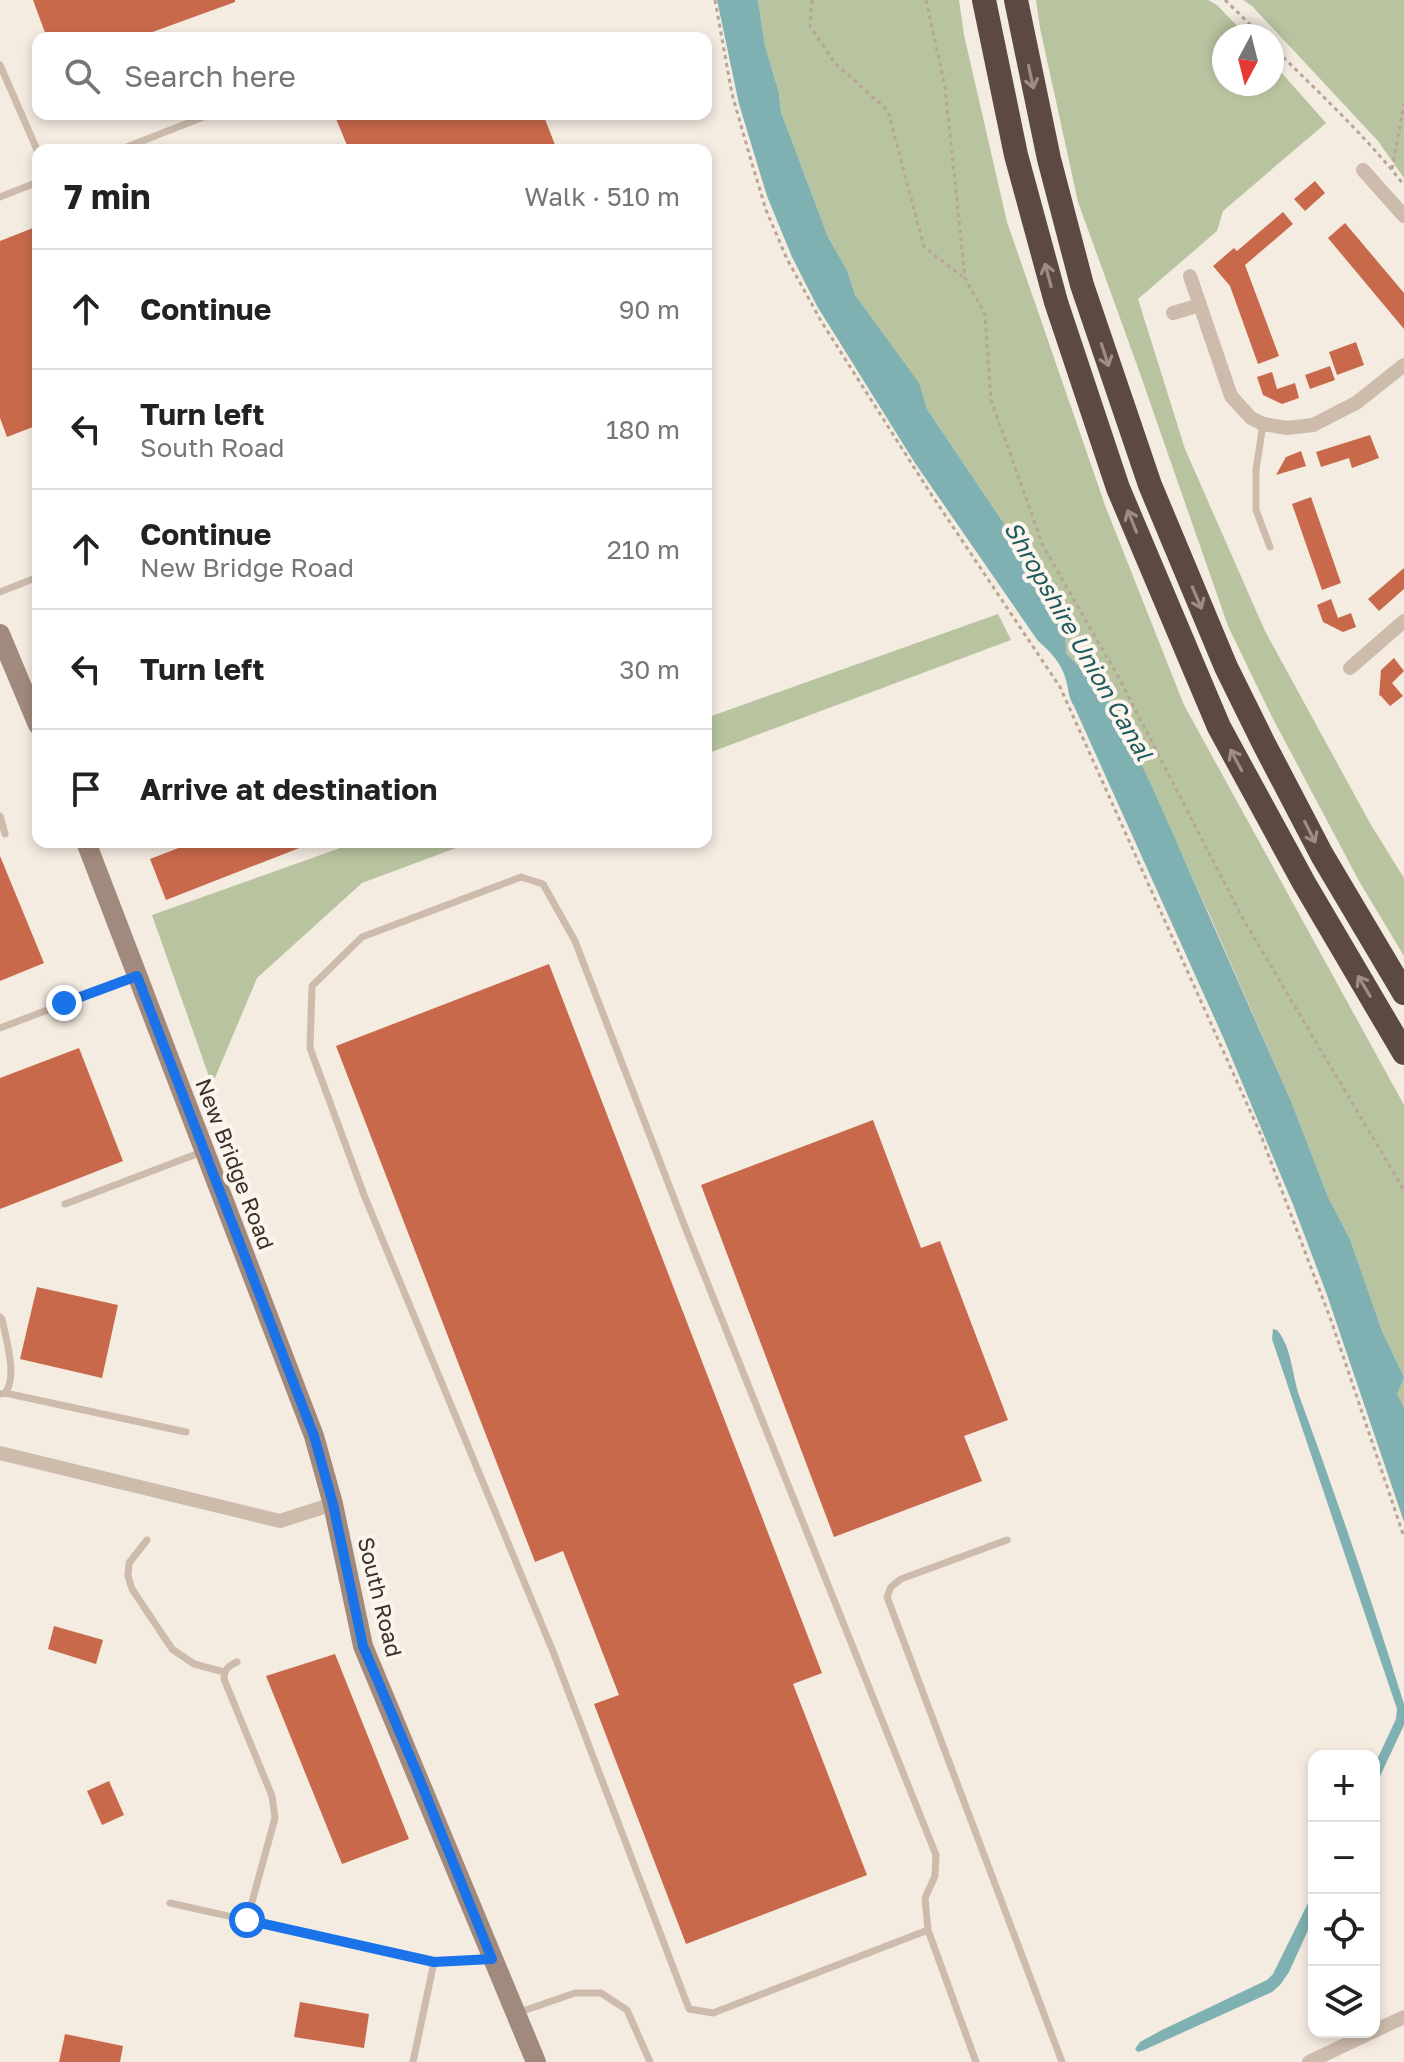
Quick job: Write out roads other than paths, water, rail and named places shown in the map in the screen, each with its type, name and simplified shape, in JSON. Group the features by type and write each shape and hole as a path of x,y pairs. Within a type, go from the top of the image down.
{"highway":[{"path":"984,0 1016,155 1041,250 1078,373 1118,488 1219,727 1304,883 1404,1053"},
{"path":"1016,0 1049,159 1082,285 1150,485 1226,667 1263,742 1322,855 1404,993"}],"street":[{"path":"1363,170 1404,216"},
{"path":"1190,276 1231,396 1251,418 1263,424 1287,428 1313,425 1356,403 1404,365"},
{"path":"1173,313 1200,305"},
{"path":"1350,668 1404,621"},
{"path":"0,634 32,711"},
{"name":"New Bridge Road","path":"88,848 314,1436 333,1504"},
{"path":"0,1453 280,1521 333,1504"},
{"name":"South Road","path":"333,1504 363,1646 536,2062"},
{"path":"1380,2029 1404,2017"},
{"path":"1309,2062 1360,2038"}],"lane":[{"path":"0,65 35,144"},
{"path":"134,144 196,120"},
{"path":"0,197 32,184"},
{"path":"1263,424 1256,470 1256,510 1270,547"},
{"path":"0,592 32,579"},
{"path":"0,816 5,834"},
{"path":"928,1930 713,2013 689,2009 554,1654 370,1210 310,1048 312,986 362,937 521,877 543,884 575,941 693,1247 936,1855 935,1876 925,1898 928,1930 976,2062"},
{"path":"0,1028 137,976"},
{"path":"65,1204 204,1152"},
{"path":"0,1317 12,1380 10,1388 2,1394"},
{"path":"2,1394 186,1432"},
{"path":"147,1540 129,1563 128,1576 132,1589 172,1649 194,1664 224,1672"},
{"path":"1007,1540 901,1579 891,1587 887,1597 1062,2062"},
{"path":"237,1662 224,1672 224,1679 272,1796 275,1818 247,1920"},
{"path":"170,1903 434,1962 492,1959"},
{"path":"413,2062 434,1962"},
{"path":"515,2013 575,1993 601,1993 627,2010 650,2062"}],"water":[{"path":"717,0 758,0 781,112 828,237 847,270 855,295 919,383 927,409 1023,552 1065,623 1066,653 1106,695 1153,789 1291,1101 1328,1197 1350,1239 1382,1331 1404,1377 1397,1394 1404,1408 1404,1522 1292,1202 1223,1037 1071,700 1062,669 1038,641 915,463 817,306 792,257 767,196 739,104"},
{"path":"1273,1329 1277,1330 1289,1353 1300,1398 1404,1704 1404,1725 1380,1776 1380,1753 1396,1719 1397,1709 1272,1339"},
{"path":"1308,1903 1308,1930 1289,1972 1272,1992 1144,2050 1138,2052 1135,2049 1140,2042 1162,2030 1267,1980 1273,1974"}],"water label":[{"name":"Shropshire Union Canal","path":"1078,641"}]}
